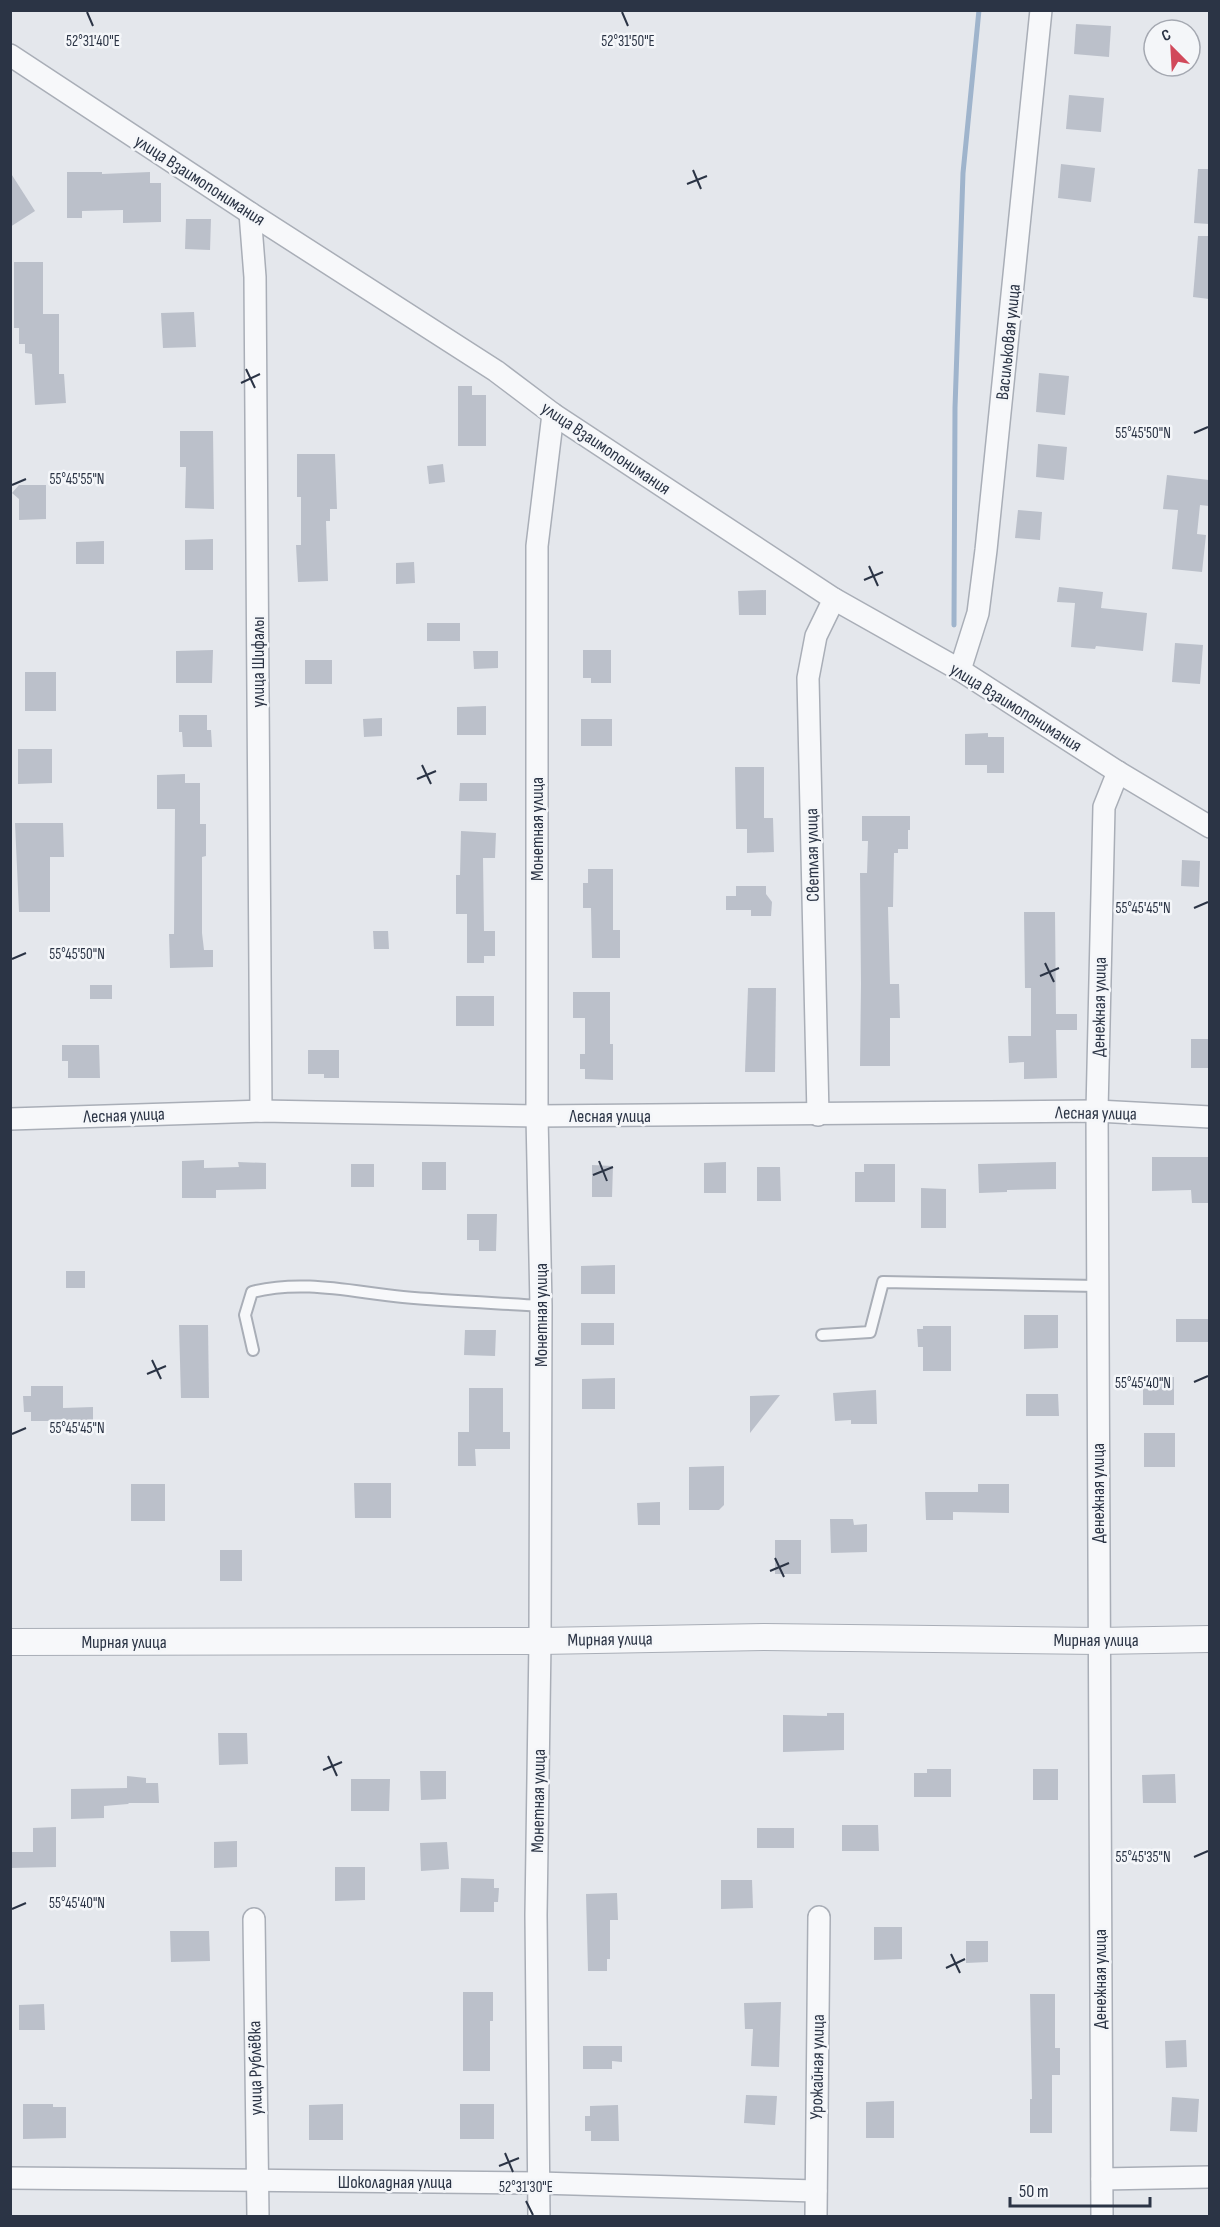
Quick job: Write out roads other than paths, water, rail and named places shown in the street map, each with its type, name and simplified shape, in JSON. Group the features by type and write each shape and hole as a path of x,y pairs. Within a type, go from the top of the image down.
{"street":[{"name":"Васильковая улица","path":"960,670 978,613 986,550 1041,10"},
{"name":"улица Взаимопонимания","path":"10,55 496,371 553,414 834,599 960,670 1118,772 1208,821"},
{"name":"улица Шифалы","path":"250,213 255,277 261,1111"},
{"name":"Монетная улица","path":"539,2217 536,1915 541,1306 537,1116 537,546 553,414"},
{"name":"Светлая улица","path":"818,1115 808,678 816,636 834,599"},
{"name":"Денежная улица","path":"1102,2217 1097,1111 1104,807 1118,772"},
{"name":"Лесная улица","path":"10,1119 261,1111 537,1116 1097,1111 1209,1117"},
{"name":"Мирная улица","path":"10,1642 540,1641 764,1637 1098,1641 1209,1639"},
{"name":"Урожайная улица","path":"816,2217 819,1917"},
{"name":"улица Рублёвка","path":"254,1919 258,2217"},
{"path":"1101,2179 1209,2177"},
{"name":"Шоколадная улица","path":"10,2178 539,2183 816,2191"}],"lane":[{"path":"822,1335 870,1332 883,1282 1097,1286"},
{"path":"253,1350 245,1315 252,1292 262,1290 310,1285 403,1297 541,1306"}],"waterway":[{"path":"954,625 955,408 963,173 979,10"}]}
